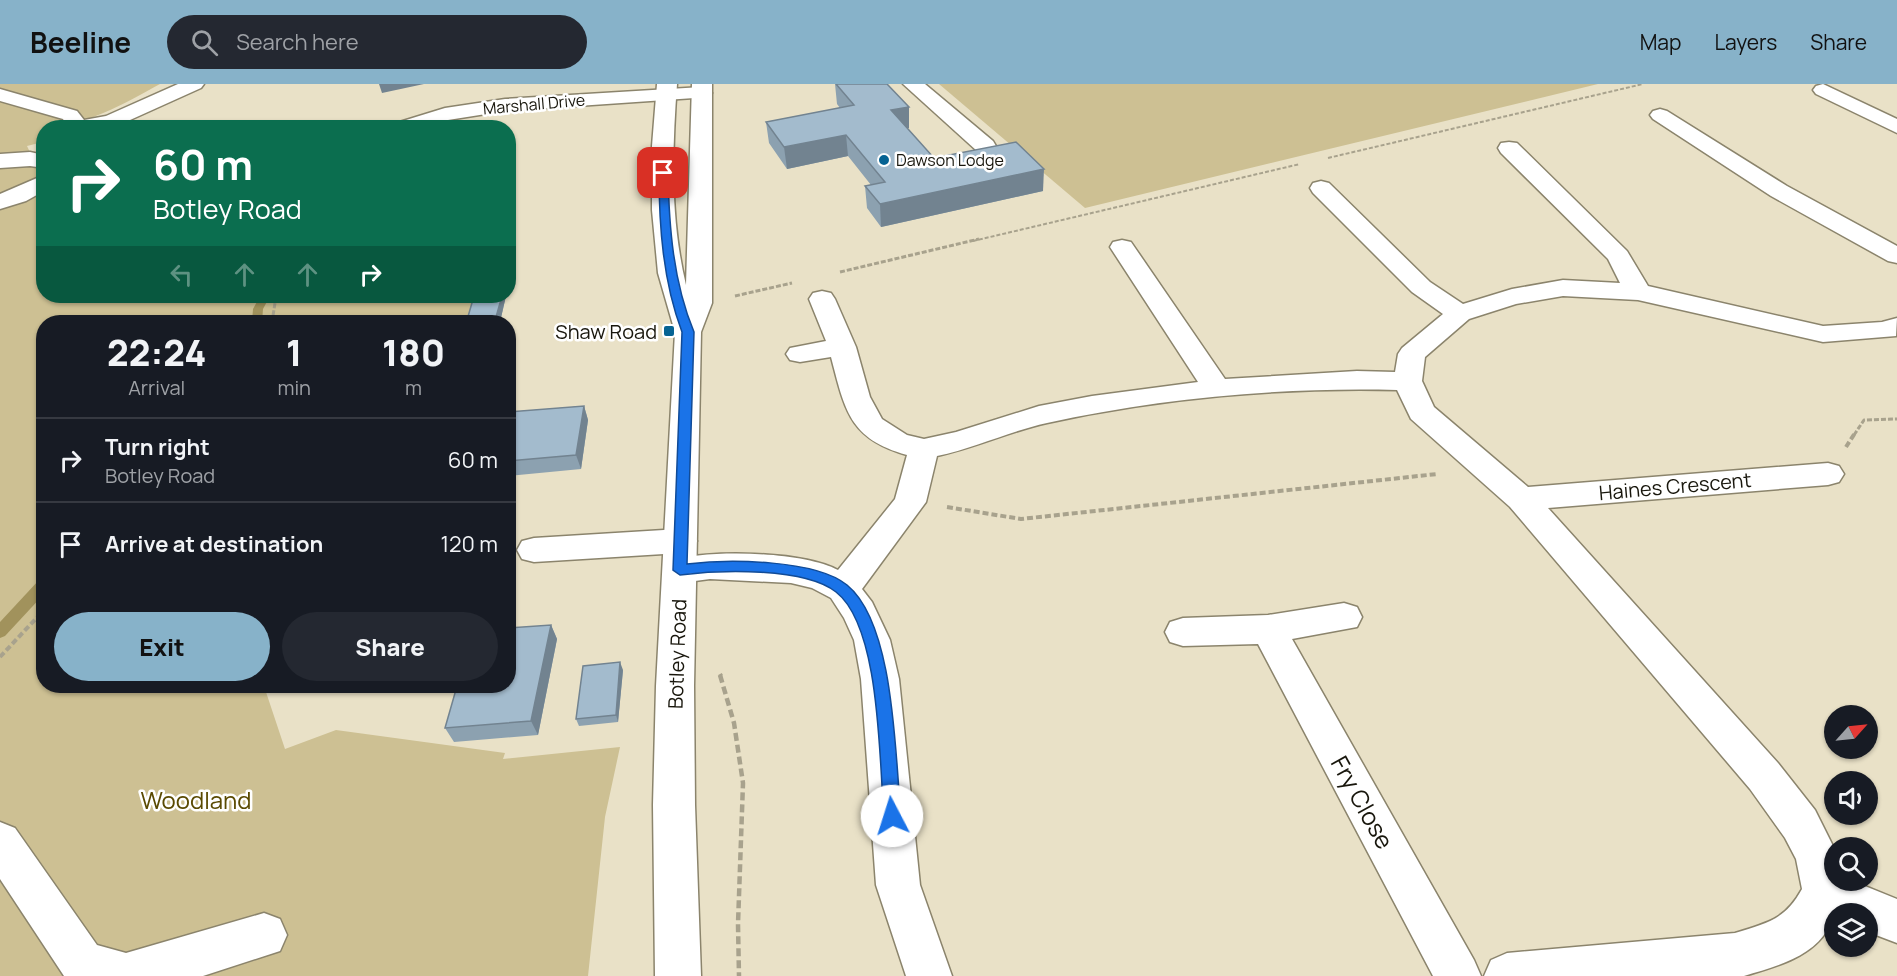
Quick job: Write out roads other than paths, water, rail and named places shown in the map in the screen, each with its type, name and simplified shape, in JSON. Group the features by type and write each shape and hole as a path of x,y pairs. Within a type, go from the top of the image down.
{"street":[{"path":"114,120 194,84"},
{"path":"913,84 985,146"},
{"path":"1823,90 1897,127"},
{"name":"Marshall Drive","path":"484,120 666,96 702,95"},
{"name":"Botley Road","path":"678,976 674,805 680,555 702,95"},
{"path":"0,96 70,115 74,120"},
{"name":"Botley Road","path":"666,96 663,145 664,219 678,305 693,317"},
{"path":"1660,115 1779,190 1897,256"},
{"path":"1509,148 1618,256 1638,292"},
{"path":"0,161 36,157"},
{"path":"0,202 36,188"},
{"path":"1321,188 1422,287 1460,313"},
{"path":"1122,247 1171,323 1217,388"},
{"path":"1507,976 1735,956 1799,931 1817,906 1824,890 1817,857 1800,824 1764,776 1521,499 1421,412 1408,381 1412,354 1460,313 1512,297 1563,288 1638,292 1823,334 1886,330 1897,326"},
{"path":"811,290 842,347 856,397 870,425 897,442 924,449 961,441 1039,415 1217,388 1357,380 1408,381"},
{"path":"800,354 842,347"},
{"path":"843,589 910,502 924,449"},
{"name":"Haines Crescent","path":"1521,499 1828,474"},
{"path":"534,550 680,555 710,566 791,570 821,577 843,589 859,612 872,640 880,679 898,885 929,976"},
{"path":"1183,632 1268,629 1344,617"},
{"name":"Fry Close","path":"1268,629 1458,976"},
{"path":"0,842 83,964 126,976 264,936"},
{"path":"1826,891 1852,904 1897,921"}],"waterway":[{"path":"258,315 261,303"},
{"path":"0,632 36,593"}],"place":[{"name":"Dawson Lodge","path":"884,160"},
{"name":"Shaw Road","path":"669,331"}],"park label":[{"name":"Woodland","path":"196,799"}]}
